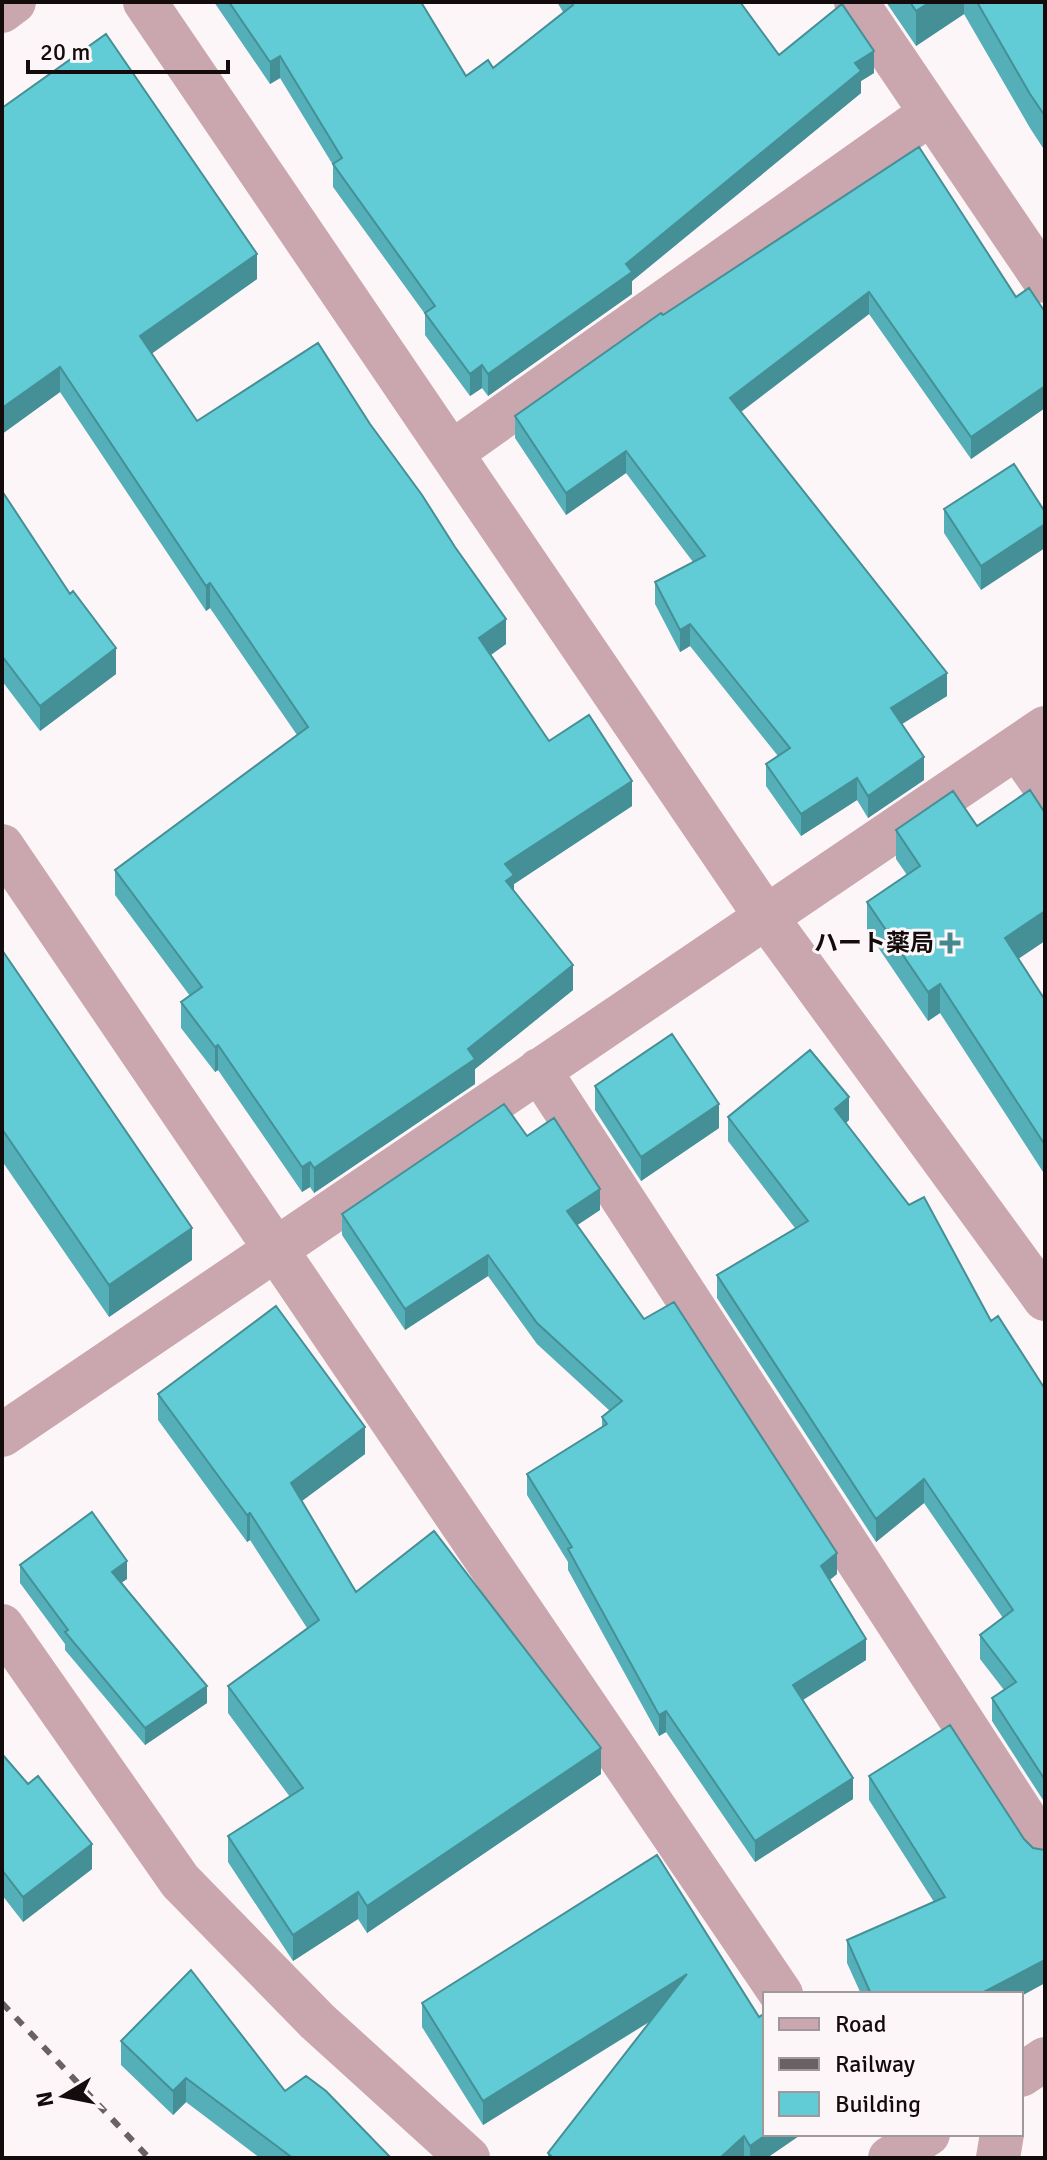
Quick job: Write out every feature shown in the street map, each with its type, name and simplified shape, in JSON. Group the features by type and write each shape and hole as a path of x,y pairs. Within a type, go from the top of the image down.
{"street":[{"path":"2,11 14,2"},
{"path":"145,2 766,917 1045,1299"},
{"path":"856,2 1045,281"},
{"path":"451,453 931,113"},
{"path":"2,1435 1031,737 1045,787"},
{"path":"2,846 780,1992"},
{"path":"539,1070 1045,1849"},
{"path":"2,1626 180,1881 317,2021 468,2158"},
{"path":"1023,2074 1045,2059"},
{"path":"877,2136 891,2158 925,2136"},
{"path":"998,2158 1002,2136"}],"building":[{"path":"229,2 421,2 466,76 488,60 493,68 573,5 571,2 740,2 779,55 842,4 874,51 855,63 861,71 626,264 632,272 488,374 482,365 470,374 425,313 435,306 333,164 342,158 280,56 270,62"},
{"path":"910,2 930,2 916,11"},
{"path":"977,2 1045,2 1045,116 1030,94"},
{"path":"106,34 257,254 140,336 197,421 318,343 370,424 506,619 479,638 549,741 589,715 632,781 505,864 514,875 506,881 573,965 468,1049 475,1059 314,1168 310,1162 302,1167 218,1045 215,1047 181,1002 202,987 115,870 308,727 210,583 206,586 60,367 2,408 2,108"},
{"path":"919,147 1016,297 1029,288 1045,312 1045,386 971,437 869,292 730,398 947,673 891,708 924,757 868,796 857,778 801,814 766,764 790,748 690,624 680,630 655,582 705,556 626,451 566,493 515,416 661,313 663,315"},
{"path":"1014,464 1045,512 1045,524 981,566 944,509"},
{"path":"2,491 70,594 73,591 116,648 40,706 2,656"},
{"path":"1030,790 1045,813 1045,911 1005,938 1045,1000 1045,1145 940,984 928,992 867,902 920,866 896,830 953,791 977,826"},
{"path":"2,950 192,1228 109,1285 2,1129"},
{"path":"672,1034 719,1104 641,1157 595,1086"},
{"path":"810,1050 849,1097 835,1109 909,1205 924,1197 991,1321 998,1316 1045,1389 1045,1780 992,1698 1016,1682 980,1635 1013,1610 924,1479 876,1519 717,1275 808,1221 728,1117"},
{"path":"504,1104 527,1136 554,1118 600,1189 567,1211 644,1319 674,1302 837,1553 821,1566 866,1639 793,1685 853,1778 755,1841 666,1711 659,1715 568,1549 572,1547 527,1474 607,1424 602,1417 622,1401 537,1323 488,1255 405,1309 342,1214"},
{"path":"276,1306 365,1427 291,1483 356,1592 434,1531 601,1748 367,1906 358,1892 293,1935 228,1836 303,1788 228,1686 319,1620 250,1513 247,1515 158,1394"},
{"path":"92,1512 127,1561 112,1572 207,1686 145,1728 65,1632 68,1630 20,1565"},
{"path":"950,1725 1024,1839 1033,1848 1045,1850 1045,1960 984,1992 870,1992 847,1940 945,1897 869,1776"},
{"path":"2,1754 28,1784 38,1776 92,1844 23,1897 2,1870"},
{"path":"657,1855 759,2017 763,2014 764,2136 750,2146 744,2136 720,2158 553,2158 548,2153 687,1974 483,2101 422,2003"},
{"path":"191,1970 285,2091 306,2076 326,2091 391,2158 289,2158 186,2078 173,2091 121,2041"}],"railway":[{"path":"2,2003 149,2158"}],"place":[{"name":"ハート薬局","path":"950,943"}]}
